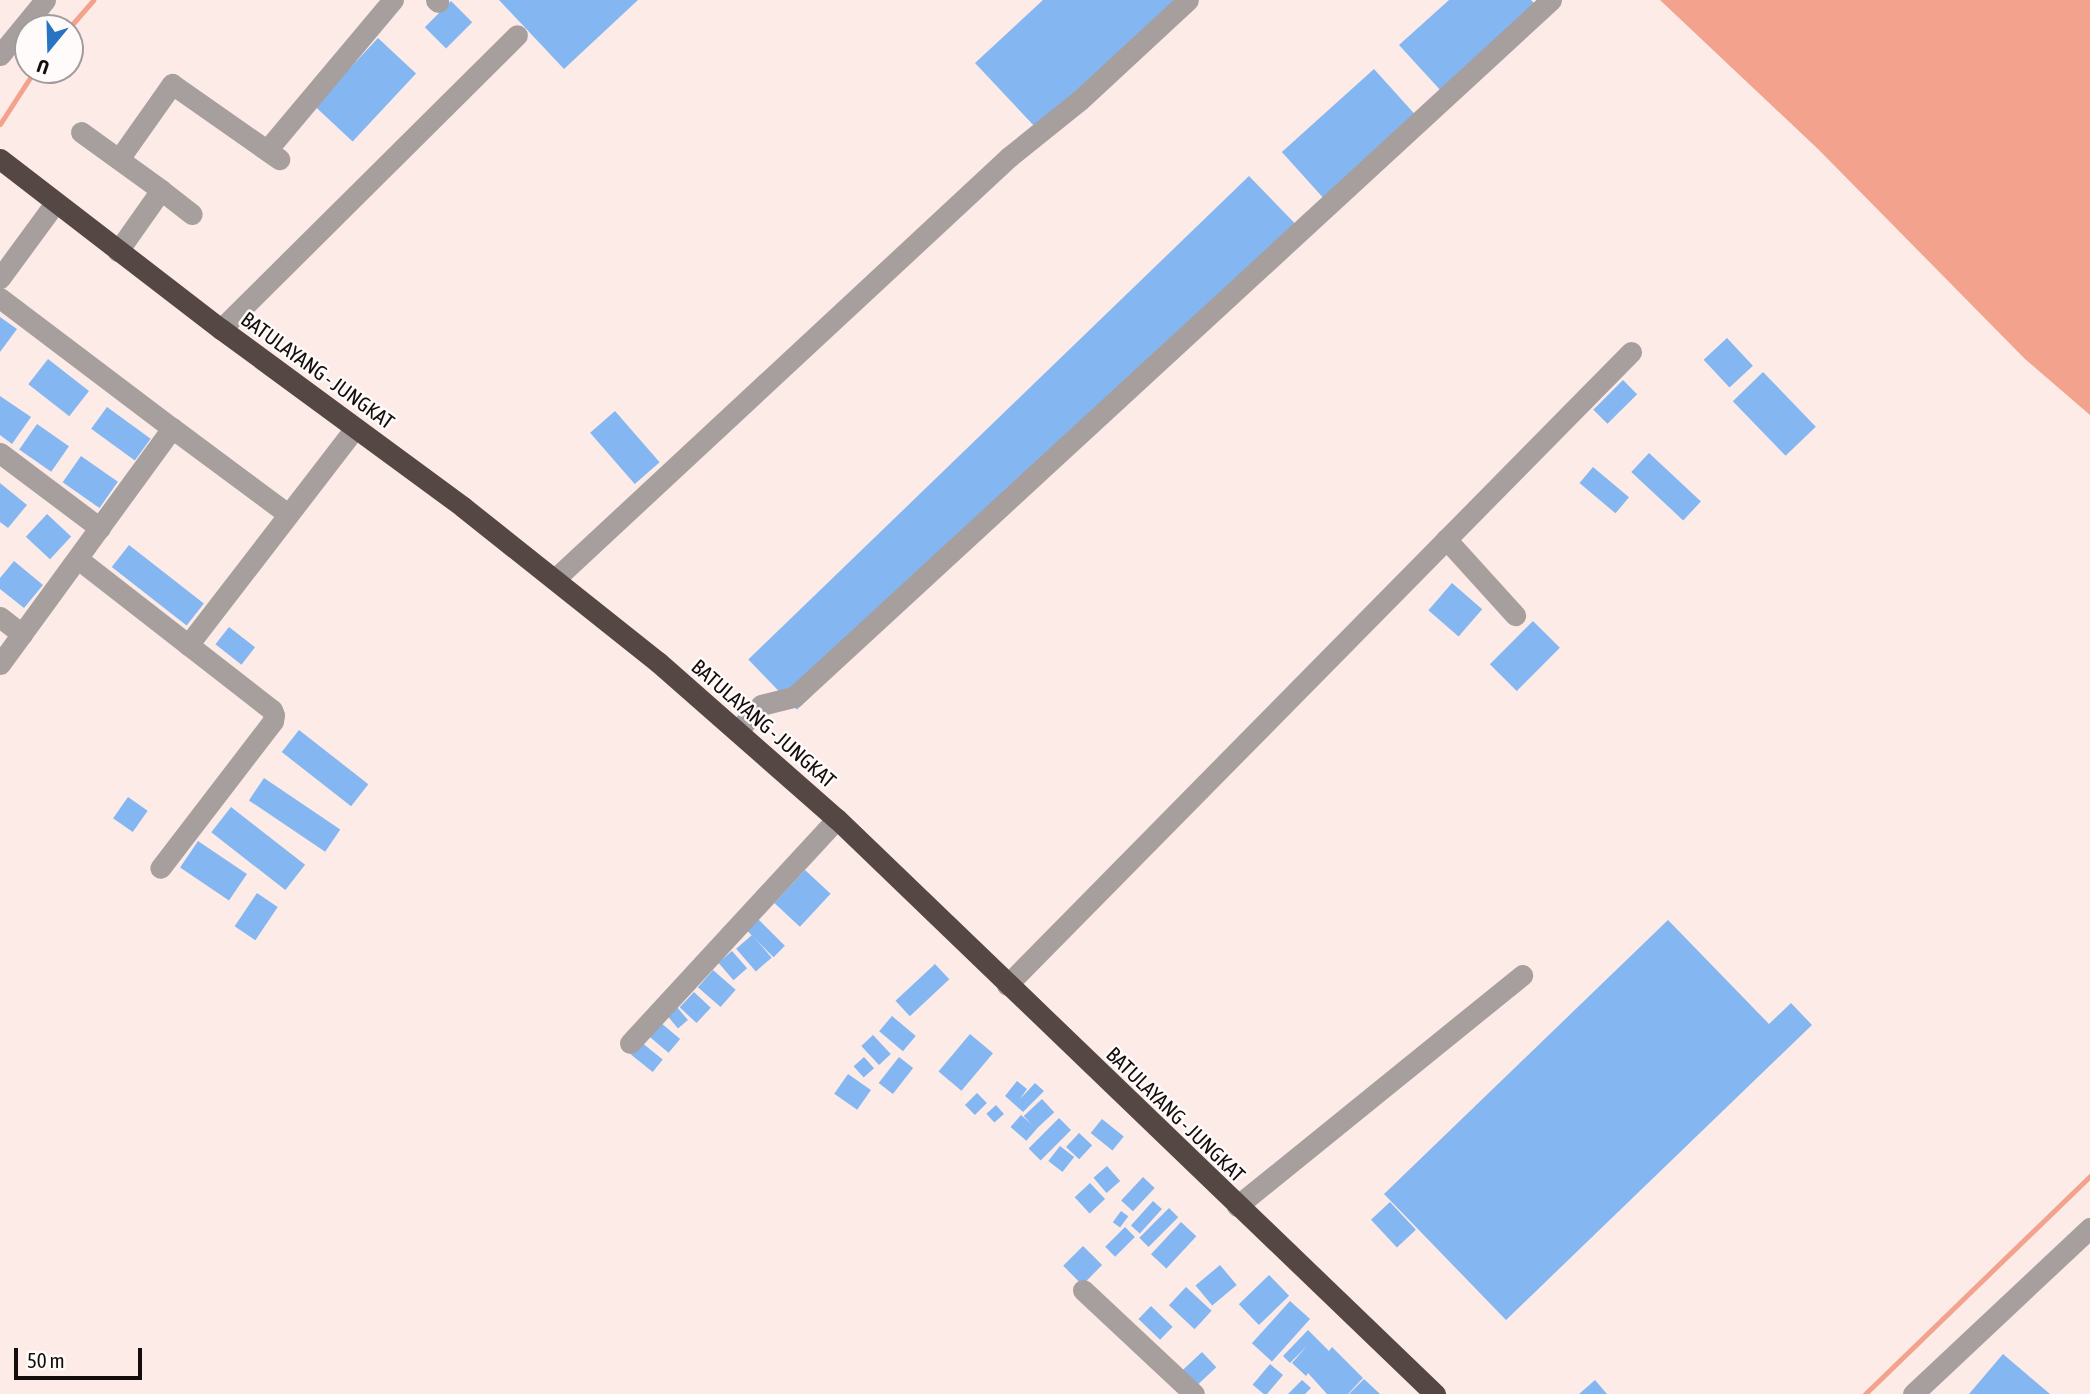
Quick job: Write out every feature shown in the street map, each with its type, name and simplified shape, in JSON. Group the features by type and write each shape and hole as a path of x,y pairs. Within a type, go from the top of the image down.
{"highway":[{"name":"BATULAYANG - JUNGKAT","path":"0,159 221,329 556,579 737,732 837,819 1435,1394"}],"street":[{"path":"0,55 45,0"},
{"path":"119,159 172,84 273,154 393,0"},
{"path":"556,579 1009,156 1080,100 1188,0"},
{"path":"737,732 761,705 794,698 1550,0"},
{"path":"221,329 517,35"},
{"path":"81,132 191,214"},
{"path":"118,251 161,190"},
{"path":"0,278 55,203"},
{"path":"0,298 288,514"},
{"path":"1007,985 1631,352"},
{"path":"0,664 172,428"},
{"path":"187,645 355,428"},
{"path":"0,453 100,528"},
{"path":"1446,539 1515,615"},
{"path":"78,559 272,710 273,721 160,868"},
{"path":"0,617 22,634"},
{"path":"630,1043 837,819"},
{"path":"1237,1206 1522,975"},
{"path":"1913,1394 2090,1228"},
{"path":"1083,1290 1194,1394"}],"shaded area":[{"path":"1660,0 2090,0 2090,415 2025,359 1818,149"}],"building":[{"path":"499,0 638,0 564,69"},
{"path":"1043,0 1176,0 1037,129 975,63"},
{"path":"1449,0 1531,0 1537,6 1442,92 1399,45"},
{"path":"451,1 472,22 446,48 425,27"},
{"path":"378,38 416,73 353,141 315,106"},
{"path":"1374,69 1416,116 1324,199 1282,152"},
{"path":"1249,176 1298,226 797,710 748,659"},
{"path":"0,317 17,329 0,352"},
{"path":"1727,338 1753,366 1730,388 1704,360"},
{"path":"48,359 89,391 69,416 28,384"},
{"path":"1763,372 1816,427 1786,456 1733,401"},
{"path":"1623,380 1637,394 1607,424 1593,410"},
{"path":"0,396 31,417 12,444 0,435"},
{"path":"107,407 151,439 135,461 91,429"},
{"path":"615,411 660,462 635,484 590,433"},
{"path":"37,424 69,446 51,472 19,449"},
{"path":"1649,453 1701,501 1683,520 1631,472"},
{"path":"81,456 118,482 100,508 63,482"},
{"path":"1593,467 1629,497 1616,513 1580,483"},
{"path":"0,483 27,505 8,528 0,522"},
{"path":"47,514 71,537 50,559 26,537"},
{"path":"129,545 204,603 187,626 112,567"},
{"path":"14,561 43,585 24,608 0,589 0,578"},
{"path":"1452,583 1482,609 1459,636 1428,610"},
{"path":"1533,621 1560,648 1517,691 1490,664"},
{"path":"229,627 255,647 241,665 215,644"},
{"path":"299,730 368,784 351,806 282,752"},
{"path":"264,778 340,829 325,852 249,800"},
{"path":"128,797 148,811 133,832 113,818"},
{"path":"231,807 305,865 285,890 211,832"},
{"path":"198,841 247,874 229,901 180,868"},
{"path":"805,870 831,894 800,927 774,903"},
{"path":"257,893 278,907 255,940 235,926"},
{"path":"758,919 785,946 774,957 747,930"},
{"path":"1668,920 1769,1024 1791,1003 1812,1025 1506,1320 1384,1194"},
{"path":"752,935 772,958 756,971 736,949"},
{"path":"732,951 747,968 734,980 718,963"},
{"path":"935,964 949,979 910,1016 896,1001"},
{"path":"713,970 736,990 721,1007 698,987"},
{"path":"694,992 711,1008 696,1023 680,1007"},
{"path":"677,1007 688,1020 678,1028 667,1015"},
{"path":"892,1016 916,1036 903,1051 879,1031"},
{"path":"661,1023 680,1039 669,1053 649,1037"},
{"path":"970,1034 993,1053 961,1091 939,1072"},
{"path":"873,1035 891,1054 879,1065 861,1046"},
{"path":"641,1042 663,1060 653,1072 631,1054"},
{"path":"864,1057 874,1068 864,1078 854,1066"},
{"path":"899,1057 913,1068 893,1094 879,1083"},
{"path":"848,1074 871,1090 857,1110 834,1094"},
{"path":"1017,1081 1027,1089 1020,1099 1035,1083 1044,1091 1023,1112 1005,1096"},
{"path":"977,1093 987,1103 975,1115 965,1105"},
{"path":"1042,1099 1054,1112 1036,1129 1024,1116"},
{"path":"996,1105 1004,1114 994,1123 986,1114"},
{"path":"1021,1115 1037,1129 1026,1141 1011,1127"},
{"path":"1059,1118 1071,1130 1041,1160 1029,1148"},
{"path":"1102,1119 1124,1137 1112,1151 1091,1133"},
{"path":"1079,1133 1092,1145 1079,1159 1066,1147"},
{"path":"1060,1146 1074,1157 1062,1172 1048,1161"},
{"path":"1107,1166 1120,1181 1107,1193 1093,1178"},
{"path":"1143,1177 1155,1188 1133,1211 1121,1200"},
{"path":"1090,1183 1105,1199 1090,1213 1075,1197"},
{"path":"1153,1201 1162,1209 1140,1234 1131,1226"},
{"path":"1390,1202 1416,1230 1397,1248 1371,1220"},
{"path":"1169,1208 1178,1217 1148,1247 1139,1238"},
{"path":"1121,1211 1128,1216 1120,1228 1113,1222"},
{"path":"1181,1222 1196,1236 1166,1269 1151,1254"},
{"path":"1125,1227 1135,1237 1115,1257 1105,1247"},
{"path":"1083,1246 1102,1265 1082,1285 1063,1266"},
{"path":"1220,1265 1237,1285 1212,1305 1195,1286"},
{"path":"1269,1275 1289,1296 1259,1325 1239,1304"},
{"path":"1186,1287 1212,1311 1195,1329 1169,1305"},
{"path":"1290,1301 1310,1319 1272,1361 1252,1343"},
{"path":"1151,1306 1173,1327 1160,1340 1138,1319"},
{"path":"1308,1330 1329,1351 1332,1347 1363,1378 1348,1394 1327,1394 1308,1373 1306,1376 1292,1363 1307,1346 1290,1363 1283,1356"},
{"path":"1202,1352 1216,1367 1197,1385 1183,1370"},
{"path":"2003,1354 2050,1394 1969,1394"},
{"path":"1270,1364 1283,1375 1267,1394 1253,1385"},
{"path":"1364,1379 1380,1394 1349,1394"},
{"path":"1302,1380 1311,1388 1305,1394 1288,1394"},
{"path":"1595,1380 1607,1394 1579,1394"}],"waterway":[{"path":"81,14 93,0"},
{"path":"0,124 26,84"},
{"path":"1865,1394 2090,1176"}]}
